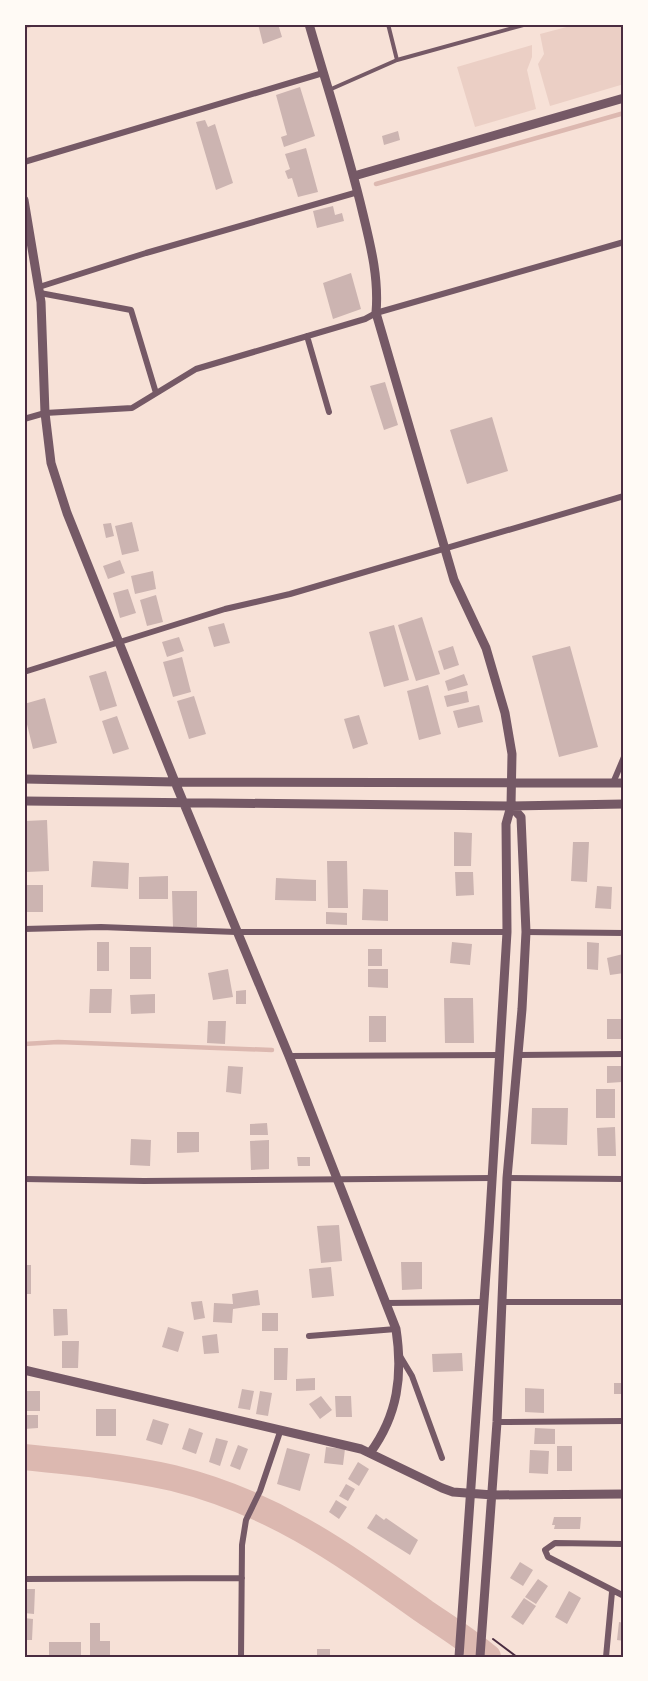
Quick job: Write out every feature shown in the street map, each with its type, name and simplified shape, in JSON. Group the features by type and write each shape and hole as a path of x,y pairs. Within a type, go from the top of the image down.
{"street":[{"path":"309,24 358,192 374,262 378,294 376,313 453,580 475,621 489,659 505,713 512,754 511,806 506,824 507,932 500,1055 459,1657"},
{"path":"24,162 323,73"},
{"path":"354,176 624,98"},
{"path":"39,290 146,253 358,192"},
{"path":"24,200 27,229 39,290 45,413 51,463 67,513 118,644 288,1056 396,1329 400,1356 400,1381 381,1437 370,1453"},
{"path":"24,419 45,413 132,408 196,369 365,319 376,313 624,242"},
{"path":"39,290 131,310 156,393"},
{"path":"307,336 329,412"},
{"path":"24,672 225,609 290,594 624,496"},
{"path":"613,783 624,757"},
{"path":"24,779 175,782 624,783"},
{"path":"24,801 511,806 624,804"},
{"path":"480,1657 493,1495 507,1178 519,1055 526,932 521,817 511,806"},
{"path":"24,929 101,927 236,932 507,932"},
{"path":"526,932 624,933"},
{"path":"519,1055 624,1054"},
{"path":"288,1056 500,1055"},
{"path":"24,1179 144,1181 492,1178"},
{"path":"507,1178 624,1179"},
{"path":"386,1303 482,1302"},
{"path":"502,1302 624,1302"},
{"path":"309,1336 396,1329"},
{"path":"400,1356 412,1376 442,1458"},
{"path":"24,1370 281,1429 370,1453 442,1488 470,1494 624,1494"},
{"path":"497,1422 624,1422"},
{"path":"241,1657 242,1545 246,1520 260,1491 281,1429"},
{"path":"624,1544 555,1543 545,1550 548,1557 612,1592 624,1596"},
{"path":"24,1579 242,1578"},
{"path":"606,1657 612,1592"}],"lane":[{"path":"388,24 397,60"},
{"path":"328,90 397,60 527,24"}],"path":[{"path":"493,1638 517,1657"}],"shaded area":[{"path":"578,24 624,24 624,84 550,106 538,64 544,54 540,34"},
{"path":"532,45 532,57 527,70 536,109 475,127 457,67"}],"building":[{"path":"258,24 278,24 282,37 263,44"},
{"path":"300,87 315,136 284,147 281,137 287,135 276,95"},
{"path":"205,120 208,127 215,124 233,183 216,190 196,122"},
{"path":"398,131 400,140 384,145 382,136"},
{"path":"306,148 318,192 298,197 292,178 288,179 285,171 290,169 285,154"},
{"path":"333,206 335,215 342,213 344,221 317,228 313,211"},
{"path":"351,273 361,309 333,319 323,283"},
{"path":"385,382 398,425 384,430 370,386"},
{"path":"492,417 508,471 467,484 450,430"},
{"path":"132,522 139,551 122,555 115,526"},
{"path":"111,523 114,536 106,538 103,524"},
{"path":"120,560 125,573 108,579 103,566"},
{"path":"153,571 156,589 135,594 131,576"},
{"path":"128,589 136,613 120,618 113,593"},
{"path":"156,595 163,622 147,626 140,600"},
{"path":"422,617 440,674 416,681 398,625"},
{"path":"224,623 230,643 214,647 208,627"},
{"path":"394,625 409,680 384,687 369,632"},
{"path":"179,637 184,651 167,657 162,642"},
{"path":"453,646 459,665 444,670 438,651"},
{"path":"570,646 598,747 559,757 532,656"},
{"path":"182,657 191,692 173,697 163,662"},
{"path":"106,671 117,706 100,711 89,676"},
{"path":"464,674 468,685 448,691 445,681"},
{"path":"428,685 441,734 419,740 407,691"},
{"path":"467,691 469,702 447,707 444,696"},
{"path":"194,696 206,734 189,739 177,701"},
{"path":"45,698 57,743 33,749 24,704"},
{"path":"479,705 483,722 458,728 453,711"},
{"path":"359,715 368,744 353,749 344,719"},
{"path":"117,716 129,749 113,754 102,721"},
{"path":"47,820 49,871 27,872 25,821"},
{"path":"454,832 472,833 471,866 454,866"},
{"path":"573,842 589,842 587,882 571,881"},
{"path":"93,861 129,863 128,889 91,887"},
{"path":"327,861 347,861 348,908 328,908"},
{"path":"455,872 473,872 474,895 456,896"},
{"path":"168,876 168,899 139,899 139,877"},
{"path":"276,878 316,880 316,901 275,900"},
{"path":"24,885 43,885 43,912 24,912"},
{"path":"597,886 612,887 611,909 595,908"},
{"path":"363,889 388,890 388,921 362,920"},
{"path":"172,891 197,891 197,927 173,927"},
{"path":"326,912 347,913 347,925 326,924"},
{"path":"97,942 109,942 109,971 97,971"},
{"path":"452,942 472,944 470,965 450,963"},
{"path":"587,942 599,943 598,970 587,969"},
{"path":"130,947 151,947 151,979 130,979"},
{"path":"368,949 382,949 382,966 368,966"},
{"path":"623,954 624,973 610,975 607,958"},
{"path":"228,969 233,997 213,1000 208,973"},
{"path":"368,969 388,969 388,988 368,987"},
{"path":"90,989 112,989 111,1013 89,1013"},
{"path":"246,990 246,1004 236,1004 236,991"},
{"path":"155,994 155,1013 131,1014 130,995"},
{"path":"444,998 473,998 474,1043 445,1043"},
{"path":"369,1016 386,1016 386,1042 369,1042"},
{"path":"607,1019 621,1019 621,1039 607,1039"},
{"path":"208,1021 226,1021 225,1044 207,1043"},
{"path":"228,1066 243,1067 241,1094 226,1092"},
{"path":"607,1066 621,1066 622,1082 607,1083"},
{"path":"596,1089 615,1089 615,1118 596,1118"},
{"path":"532,1108 568,1108 567,1145 531,1144"},
{"path":"267,1123 268,1135 250,1135 250,1124"},
{"path":"615,1127 616,1156 598,1156 597,1128"},
{"path":"177,1132 199,1132 199,1152 177,1153"},
{"path":"131,1139 151,1140 150,1166 130,1165"},
{"path":"269,1140 269,1169 251,1170 250,1141"},
{"path":"297,1157 310,1157 310,1166 298,1166"},
{"path":"339,1225 342,1261 321,1263 317,1226"},
{"path":"401,1262 422,1262 422,1289 402,1290"},
{"path":"24,1265 31,1265 31,1294 24,1294"},
{"path":"331,1267 334,1296 312,1298 309,1269"},
{"path":"258,1290 260,1305 233,1309 232,1323 213,1322 214,1303 233,1304 232,1294"},
{"path":"202,1301 205,1318 194,1320 191,1302"},
{"path":"53,1309 67,1309 68,1335 54,1336"},
{"path":"262,1313 278,1313 278,1331 262,1331"},
{"path":"168,1327 184,1332 178,1352 162,1347"},
{"path":"217,1334 219,1353 204,1354 202,1336"},
{"path":"62,1341 79,1341 78,1368 62,1368"},
{"path":"274,1348 288,1348 287,1380 274,1380"},
{"path":"462,1353 463,1371 433,1372 432,1354"},
{"path":"315,1378 315,1390 296,1391 296,1379"},
{"path":"614,1383 624,1383 624,1394 614,1394"},
{"path":"525,1388 544,1389 544,1413 525,1412"},
{"path":"242,1389 254,1391 250,1410 238,1408"},
{"path":"26,1391 40,1391 40,1411 26,1411"},
{"path":"260,1391 272,1393 268,1416 256,1414"},
{"path":"321,1396 332,1410 320,1419 309,1404"},
{"path":"335,1396 351,1396 352,1417 336,1417"},
{"path":"96,1409 116,1409 116,1436 96,1436"},
{"path":"24,1415 38,1415 38,1428 24,1429"},
{"path":"153,1419 169,1424 162,1445 146,1440"},
{"path":"189,1428 203,1433 196,1454 182,1449"},
{"path":"535,1428 555,1429 555,1444 534,1444"},
{"path":"216,1438 228,1441 220,1466 209,1462"},
{"path":"238,1445 248,1449 240,1470 230,1466"},
{"path":"557,1446 572,1446 572,1471 557,1471"},
{"path":"326,1447 345,1449 343,1465 324,1463"},
{"path":"287,1448 310,1454 300,1491 277,1484"},
{"path":"530,1450 549,1451 548,1474 529,1473"},
{"path":"358,1462 369,1469 359,1486 348,1479"},
{"path":"346,1484 355,1489 348,1501 339,1496"},
{"path":"336,1500 347,1507 339,1519 329,1512"},
{"path":"376,1514 384,1520 386,1518 418,1540 410,1555 367,1528"},
{"path":"554,1517 581,1517 580,1529 554,1529 555,1525 552,1525"},
{"path":"520,1562 533,1570 523,1586 510,1578"},
{"path":"538,1579 548,1586 536,1604 525,1597"},
{"path":"24,1589 35,1589 34,1614 24,1613"},
{"path":"569,1591 581,1598 567,1624 555,1617"},
{"path":"524,1598 536,1606 523,1625 511,1617"},
{"path":"24,1618 33,1619 32,1640 24,1640"},
{"path":"619,1622 624,1623 624,1641 617,1640"},
{"path":"90,1623 100,1623 100,1641 110,1641 110,1657 90,1657"},
{"path":"49,1642 81,1642 81,1657 49,1657"},
{"path":"317,1649 330,1649 330,1657 317,1657"}],"waterway":[{"path":"24,27 33,24"},
{"path":"376,184 624,113"},
{"path":"24,1044 58,1042 272,1050"},
{"path":"24,1457 155,1474 243,1501 306,1532 335,1550 488,1657"}]}
